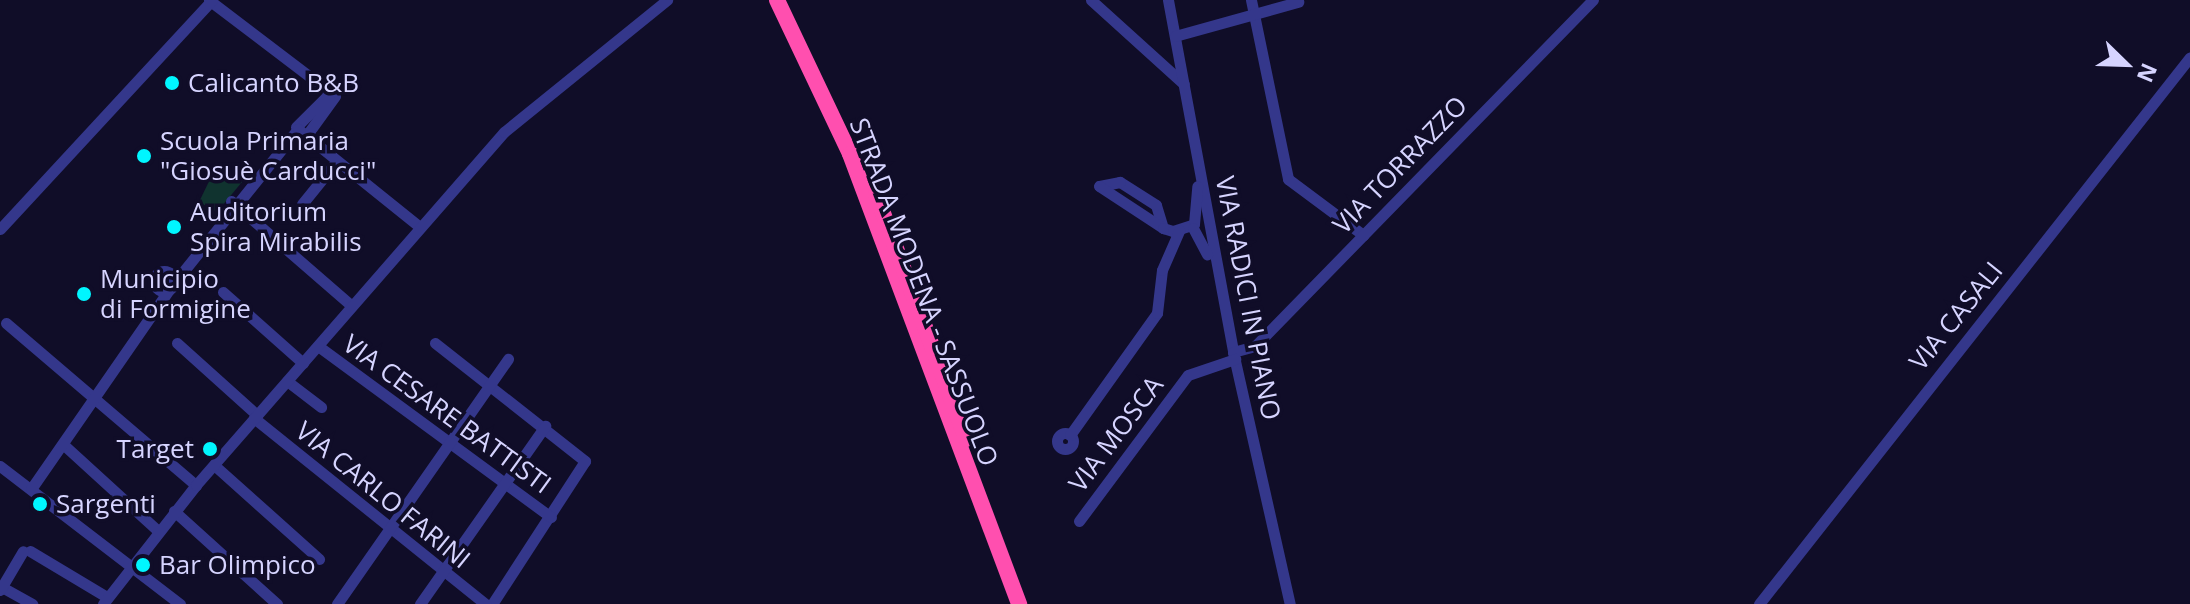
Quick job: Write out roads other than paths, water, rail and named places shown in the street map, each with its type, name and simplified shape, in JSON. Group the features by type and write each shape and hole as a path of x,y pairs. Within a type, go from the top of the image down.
{"highway":[{"name":"STRADA MODENA - SASSUOLO","path":"777,0 850,154 1019,604"},
{"name":"STRADA MODENA - SASSUOLO","path":"789,0 859,151 1031,604"}],"street":[{"path":"0,229 211,0 330,93 335,102 300,131 233,203 186,266 168,284 157,309 65,446 31,489"},
{"path":"32,604 1,588 27,551 105,601 157,530 512,124 652,4 667,0"},
{"path":"1091,0 1184,84"},
{"name":"VIA RADICI IN PIANO","path":"1168,0 1234,356 1290,604"},
{"path":"1251,0 1288,179 1363,235"},
{"name":"VIA TORRAZZO","path":"1234,356 1255,346 1593,0"},
{"path":"1175,36 1298,2"},
{"name":"VIA CASALI","path":"1759,604 2190,57"},
{"path":"300,131 420,227"},
{"path":"302,204 336,162"},
{"path":"1070,435 1109,372 1157,313 1162,270 1184,230 1198,216 1201,174"},
{"path":"1163,228 1156,205 1120,182 1099,186 1163,228 1184,230 1208,225"},
{"path":"233,203 352,306"},
{"path":"1184,230 1217,267"},
{"path":"223,292 303,363"},
{"path":"6,323 98,396 196,485"},
{"name":"VIA CARLO FARINI","path":"177,343 387,532 485,604"},
{"path":"435,343 578,450 581,470 492,604"},
{"name":"VIA CESARE BATTISTI","path":"318,346 551,517"},
{"name":"VIA MOSCA","path":"1079,521 1188,375 1234,356"},
{"path":"337,604 508,359"},
{"path":"287,381 321,407"},
{"path":"420,604 545,426"},
{"path":"65,446 157,530"},
{"path":"214,465 319,559"},
{"path":"0,466 180,604"},
{"path":"174,511 277,604"}],"place":[{"name":"Calicanto B&B","path":"172,83"},
{"name":"Scuola Primaria \"Giosuè Carducci\"","path":"144,156"},
{"name":"Auditorium Spira Mirabilis","path":"174,227"},
{"name":"Municipio di Formigine","path":"84,294"},
{"name":"Target","path":"210,449"},
{"name":"Sargenti","path":"40,504"},
{"name":"Bar Olimpico","path":"143,565"}]}
